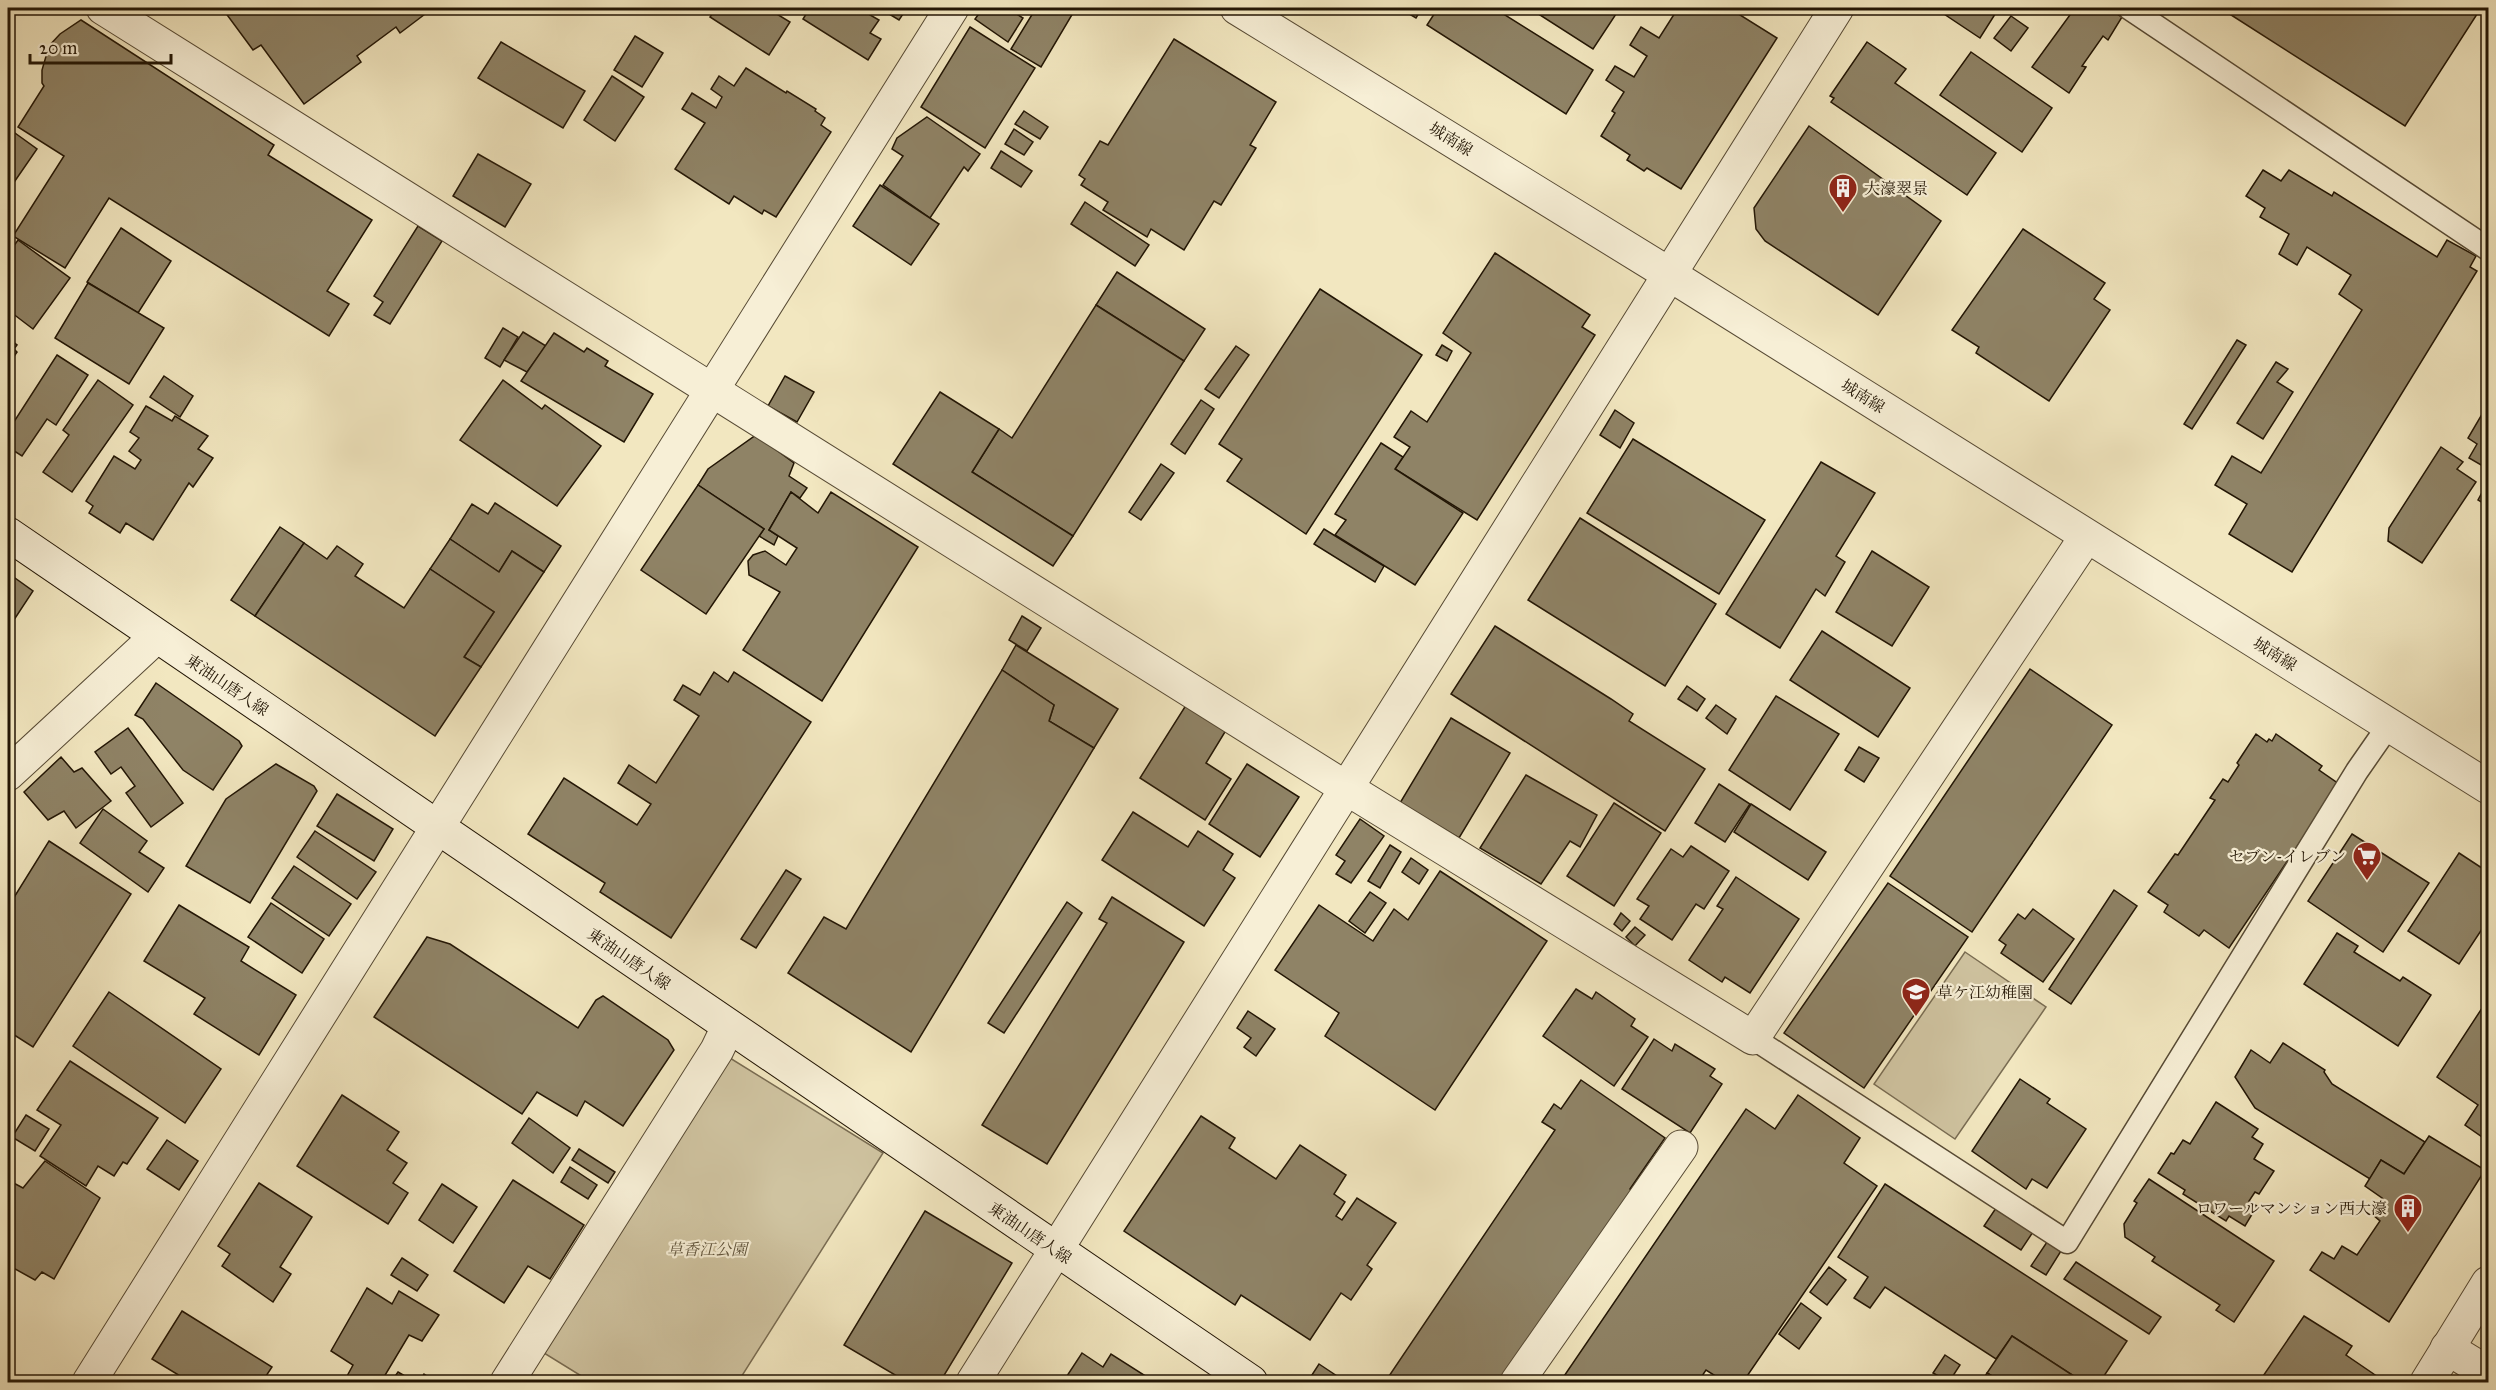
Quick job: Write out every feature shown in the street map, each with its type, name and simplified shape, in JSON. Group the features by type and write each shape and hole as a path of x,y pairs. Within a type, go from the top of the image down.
{"street":[{"path":"103,8 1346,788 1753,1038 2086,537"},
{"path":"89,1383 952,8"},
{"name":"城南線","path":"1237,8 1669,274 2488,787"},
{"path":"973,1383 1837,8"},
{"name":"東油山唐人線","path":"8,534 1251,1383"},
{"path":"8,774 156,637"},
{"path":"507,1383 704,1070 728,1027"},
{"path":"1517,1383 1681,1147"},
{"path":"2427,1383 2488,1283"},
{"path":"2448,1348 2488,1373"}],"lane":[{"path":"2129,8 2488,249"},
{"path":"1753,1038 2067,1242 2356,771 2389,725"}],"green space":[{"path":"1965,952 2046,1007 1955,1139 1874,1084"},
{"name":"草香江公園","path":"717,1050 883,1153 738,1382 591,1382 531,1345"}],"building":[{"path":"222,8 433,8 400,33 396,27 357,56 361,62 304,104 261,45 253,50"},
{"path":"716,8 767,8 790,22 769,55 710,17"},
{"path":"803,8 858,8 879,20 870,33 881,39 868,60 803,19 808,11"},
{"path":"879,8 907,8 899,20"},
{"path":"983,8 1007,8 1023,18 1008,42 975,19"},
{"path":"1036,8 1076,8 1041,67 1011,49"},
{"path":"1399,8 1422,8 1416,18"},
{"path":"1438,8 1494,8 1593,70 1566,114 1427,25"},
{"path":"1529,8 1620,8 1593,49"},
{"path":"1678,8 1729,8 1777,38 1681,189 1647,168 1644,171 1627,160 1630,155 1601,136 1615,113 1612,111 1624,92 1606,80 1615,66 1634,77 1647,56 1630,45 1641,27 1659,38"},
{"path":"1935,8 1999,8 1980,38"},
{"path":"2075,8 2108,8 2122,17 2108,40 2103,36 2082,66 2086,67 2069,93 2032,67"},
{"path":"2232,8 2481,8 2405,126 2228,13"},
{"path":"2011,16 2028,28 2011,51 1994,38"},
{"path":"81,20 274,145 268,155 372,220 327,291 349,304 329,336 109,198 65,268 13,236 64,156 18,127 44,86 42,70 49,46 60,34"},
{"path":"970,27 1035,68 985,148 921,107"},
{"path":"635,36 663,53 642,87 614,70"},
{"path":"1174,39 1276,102 1250,145 1256,148 1221,205 1214,201 1184,250 1151,229 1147,237 1103,210 1108,202 1081,185 1085,179 1079,175 1100,141 1108,145"},
{"path":"501,42 585,91 563,128 478,78"},
{"path":"1867,42 1906,69 1895,83 1996,153 1967,195 1831,102 1834,98 1830,96"},
{"path":"1971,52 2052,108 2022,152 1940,95"},
{"path":"746,68 816,109 815,111 825,118 821,125 831,132 776,217 764,210 762,214 734,196 729,204 675,169 705,123 682,109 692,93 716,108 722,97 711,89 719,76 734,86"},
{"path":"612,76 644,97 615,141 584,120"},
{"path":"1024,111 1048,127 1040,139 1015,124"},
{"path":"927,117 980,154 968,171 964,167 930,218 883,185 903,156 892,149 897,138"},
{"name":"大濠翠景","path":"1809,126 1941,221 1878,315 1765,241 1756,229 1754,208"},
{"path":"8,128 37,149 8,191"},
{"path":"1014,129 1033,142 1024,155 1005,144"},
{"path":"1001,151 1032,171 1021,187 991,168"},
{"path":"478,154 531,184 505,227 453,196"},
{"path":"2263,170 2281,181 2289,170 2332,196 2334,192 2437,257 2447,240 2476,256 2470,267 2477,271 2292,572 2229,534 2247,504 2215,485 2232,456 2261,473 2362,310 2339,294 2351,275 2307,247 2297,265 2279,254 2289,234 2260,217 2265,208 2246,196"},
{"path":"880,185 939,224 911,265 853,226"},
{"path":"1085,202 1149,245 1135,266 1071,224"},
{"path":"418,226 442,241 390,324 374,315 383,302 374,296"},
{"path":"121,228 171,261 138,313 87,282"},
{"path":"2023,229 2105,283 2094,299 2110,310 2049,401 1976,353 1979,347 1952,330"},
{"path":"18,240 70,278 33,329 8,310 8,254"},
{"path":"1495,253 1590,315 1582,327 1595,335 1477,520 1395,469 1410,447 1394,437 1411,411 1427,422 1471,353 1443,333"},
{"path":"1117,272 1205,329 1184,361 1096,305"},
{"path":"88,283 164,328 129,384 55,338"},
{"path":"1320,289 1422,355 1306,534 1227,481 1242,459 1219,444"},
{"path":"1096,305 1184,361 1073,536 972,472 999,429 1012,438"},
{"path":"503,328 518,337 500,367 485,358"},
{"path":"523,332 546,346 527,372 504,360"},
{"path":"554,333 584,352 587,348 608,361 605,366 653,394 624,442 521,381"},
{"path":"8,338 17,345 14,349 17,352 8,365"},
{"path":"2237,340 2246,345 2192,429 2184,424"},
{"path":"1442,345 1452,351 1447,361 1436,355"},
{"path":"1236,346 1249,355 1219,398 1205,389"},
{"path":"57,355 88,375 56,425 47,419 22,456 8,447 8,431"},
{"path":"2276,362 2288,369 2277,382 2293,392 2263,439 2237,423"},
{"path":"164,376 193,396 180,417 150,397"},
{"path":"785,376 814,392 797,422 768,406"},
{"path":"98,380 133,405 72,492 43,472 69,435 63,430"},
{"path":"503,380 542,409 545,405 601,446 557,506 460,440"},
{"path":"940,392 999,429 972,472 1073,536 1053,566 893,464"},
{"path":"1201,400 1214,409 1185,454 1171,444"},
{"path":"2488,404 2488,469 2469,458 2477,444 2468,438"},
{"path":"146,406 172,421 175,416 208,436 198,449 213,458 193,487 189,483 153,540 126,523 120,533 89,513 93,506 86,501 114,456 135,469 141,460 129,451 139,438 130,432"},
{"path":"1615,410 1634,423 1620,448 1600,435"},
{"path":"756,435 794,463 789,476 807,488 800,498 791,492 769,530 778,536 774,545 759,536 764,529 698,485 708,469"},
{"path":"1633,439 1765,520 1719,594 1587,513"},
{"path":"1381,443 1403,457 1395,469 1463,513 1415,585 1335,535 1346,520 1335,514"},
{"path":"2441,447 2463,462 2457,469 2476,482 2422,563 2388,541 2389,528"},
{"path":"1821,462 1875,493 1836,556 1845,562 1825,596 1816,589 1780,648 1726,614"},
{"path":"1161,464 1174,473 1141,520 1129,512"},
{"path":"698,485 764,529 706,614 641,570"},
{"path":"2485,487 2488,489 2488,506 2478,500"},
{"path":"791,492 818,513 831,492 918,547 822,701 743,650 780,592 749,575 748,561 753,555 765,551 786,565 797,548 769,530"},
{"path":"495,503 561,546 544,572 512,551 499,572 450,539 472,504 488,514"},
{"path":"1580,518 1716,604 1665,686 1528,600"},
{"path":"280,527 304,543 255,616 231,600"},
{"path":"1324,529 1384,566 1375,582 1314,544"},
{"path":"450,539 499,572 512,551 544,572 481,667 464,657 494,612 430,569"},
{"path":"304,543 327,559 337,546 363,564 355,576 404,608 430,569 494,612 464,657 481,667 435,736 255,616"},
{"path":"1872,551 1929,587 1892,646 1836,612"},
{"path":"8,573 33,591 8,629"},
{"path":"1022,616 1041,628 1027,651 1009,640"},
{"path":"1495,626 1611,699 1633,714 1629,721 1705,769 1665,831 1451,694"},
{"path":"1822,631 1910,688 1878,737 1790,680"},
{"path":"1016,645 1118,709 1094,748 1049,721 1054,705 1002,670"},
{"path":"2030,669 2112,725 1972,932 1890,876"},
{"path":"1002,670 1054,705 1049,721 1094,748 911,1052 788,973 824,917 846,929"},
{"path":"714,672 728,682 734,672 811,722 671,938 600,892 605,883 528,834 564,778 637,825 651,804 618,783 629,765 656,783 699,716 674,700 683,685 700,695"},
{"path":"156,683 239,741 242,746 213,790 183,770 143,719 135,715"},
{"path":"1687,686 1705,699 1697,711 1678,699"},
{"path":"1776,696 1839,734 1790,810 1729,770"},
{"path":"1188,702 1228,727 1206,763 1231,779 1205,820 1140,778"},
{"path":"1716,705 1736,719 1727,734 1706,718"},
{"path":"1451,718 1510,753 1459,838 1400,803"},
{"path":"128,728 183,803 151,827 126,793 135,786 121,767 111,774 95,752"},
{"path":"2256,734 2267,742 2269,739 2272,741 2276,734 2322,766 2319,770 2339,784 2229,948 2204,930 2199,936 2164,912 2168,905 2148,892 2175,854 2178,855 2215,800 2210,798 2223,779 2228,782"},
{"path":"1859,747 1879,758 1864,782 1845,770"},
{"path":"61,757 74,772 82,768 111,801 76,828 64,811 48,820 24,792"},
{"path":"276,764 314,786 317,791 250,903 186,866 226,799"},
{"path":"1247,764 1299,797 1260,857 1209,824"},
{"path":"1526,775 1597,815 1580,847 1570,841 1541,884 1480,848"},
{"path":"1719,784 1750,804 1725,842 1695,823"},
{"path":"337,794 393,829 374,861 317,826"},
{"path":"1614,803 1661,833 1614,906 1567,876"},
{"path":"1751,804 1826,852 1808,880 1734,832"},
{"path":"103,809 147,841 139,852 164,868 148,892 80,843"},
{"path":"1133,812 1188,847 1198,831 1233,854 1223,870 1235,878 1204,926 1102,860"},
{"path":"1360,819 1384,836 1351,883 1336,874 1345,861 1336,855"},
{"path":"315,831 376,872 357,899 297,857"},
{"path":"2352,834 2429,883 2383,952 2308,901"},
{"path":"49,841 131,894 33,1047 8,1031 8,907"},
{"path":"1390,845 1401,852 1380,888 1368,881"},
{"path":"1691,846 1729,871 1704,909 1696,904 1672,940 1640,919 1649,906 1637,899 1671,849 1683,857"},
{"path":"2459,853 2488,872 2488,920 2459,964 2408,931"},
{"path":"1411,858 1428,870 1419,884 1402,872"},
{"path":"294,866 351,904 329,936 272,898"},
{"path":"786,870 801,879 756,948 741,939"},
{"path":"1440,871 1547,941 1435,1110 1325,1036 1339,1013 1275,970 1319,905 1373,941 1394,909 1408,920"},
{"path":"1736,877 1799,919 1750,993 1725,977 1722,982 1689,960 1723,909 1717,906"},
{"path":"1888,883 1968,937 1864,1088 1784,1033"},
{"path":"2114,890 2137,906 2071,1004 2049,989"},
{"path":"1370,892 1386,903 1365,933 1349,921"},
{"path":"1112,897 1184,942 1047,1164 982,1125 1107,923 1099,919"},
{"path":"1067,902 1082,913 1004,1033 988,1023"},
{"path":"271,903 324,939 302,973 248,937"},
{"path":"179,905 249,947 241,961 296,995 259,1055 194,1014 205,998 144,961"},
{"path":"2033,909 2074,939 2043,982 2001,953 2006,945 1999,940 2018,914 2025,919"},
{"path":"1621,913 1630,921 1622,931 1614,924"},
{"path":"1635,927 1645,935 1635,946 1626,937"},
{"path":"2337,933 2358,946 2354,952 2400,981 2403,977 2431,995 2398,1046 2304,984"},
{"path":"427,937 450,944 578,1028 596,1000 603,996 668,1040 674,1050 623,1126 585,1101 577,1116 537,1092 522,1114 374,1017"},
{"path":"1576,989 1592,999 1596,992 1635,1019 1631,1026 1648,1037 1614,1086 1543,1036"},
{"path":"109,992 221,1069 185,1123 73,1046"},
{"path":"2488,999 2488,1141 2465,1125 2478,1105 2437,1077"},
{"path":"1248,1011 1275,1029 1256,1056 1244,1047 1251,1038 1237,1028"},
{"path":"1654,1039 1672,1051 1675,1044 1715,1069 1710,1076 1722,1084 1690,1133 1622,1089"},
{"path":"2283,1043 2325,1070 2332,1084 2425,1142 2404,1174 2381,1160 2370,1179 2255,1108 2235,1077 2251,1050 2270,1063"},
{"path":"70,1061 158,1118 127,1164 123,1162 114,1176 98,1166 86,1186 40,1156 61,1125 37,1110"},
{"path":"2020,1079 2050,1099 2047,1103 2086,1129 2047,1188 2032,1179 2026,1189 1972,1151"},
{"path":"1581,1080 1665,1138 1630,1189 1634,1191 1503,1382 1385,1382 1555,1130 1542,1122 1554,1104 1561,1109"},
{"path":"342,1095 399,1132 387,1150 407,1163 393,1183 408,1193 388,1224 297,1166"},
{"path":"1798,1095 1860,1138 1844,1163 1877,1186 1743,1382 1725,1382 1706,1370 1698,1382 1560,1382 1746,1109 1775,1129"},
{"path":"2216,1102 2258,1129 2252,1137 2263,1144 2254,1159 2274,1171 2259,1194 2255,1192 2249,1201 2257,1206 2245,1226 2229,1216 2226,1221 2183,1194 2185,1190 2158,1173 2183,1140 2190,1144"},
{"path":"26,1115 49,1129 35,1151 12,1137"},
{"path":"1201,1116 1235,1138 1229,1148 1276,1179 1300,1145 1346,1175 1334,1194 1345,1202 1336,1216 1342,1220 1357,1198 1396,1223 1367,1265 1372,1269 1351,1300 1341,1293 1310,1340 1241,1295 1235,1305 1124,1231"},
{"path":"529,1118 570,1148 553,1173 512,1143"},
{"name":"ロワールマンション西大濠","path":"2429,1136 2485,1170 2389,1322 2310,1270 2322,1252 2334,1259 2342,1246 2357,1255 2380,1221 2372,1214 2382,1198 2365,1186 2381,1160 2404,1174"},
{"path":"167,1140 198,1161 179,1190 147,1169"},
{"path":"579,1149 615,1172 608,1183 572,1160"},
{"path":"45,1161 100,1198 54,1279 42,1272 35,1280 8,1265 8,1180 23,1188"},
{"path":"570,1167 597,1185 588,1199 561,1182"},
{"path":"2149,1179 2274,1261 2234,1322 2216,1310 2220,1305 2152,1261 2155,1257 2125,1237 2124,1224 2137,1203 2134,1201"},
{"path":"513,1180 584,1225 550,1279 528,1266 504,1303 454,1271"},
{"path":"259,1183 312,1217 280,1267 291,1274 273,1302 222,1266 230,1254 218,1246"},
{"path":"442,1184 477,1207 453,1243 419,1220"},
{"path":"1885,1184 2127,1341 2100,1382 2083,1382 2012,1336 1996,1359 1885,1287 1870,1308 1854,1298 1868,1277 1838,1257"},
{"path":"1996,1208 2033,1232 2021,1250 1984,1226"},
{"path":"925,1211 1012,1263 940,1382 907,1382 844,1345"},
{"path":"2047,1242 2061,1251 2046,1275 2031,1266"},
{"path":"402,1258 428,1275 417,1291 391,1275"},
{"path":"2076,1262 2161,1317 2149,1334 2064,1279"},
{"path":"1829,1267 1846,1280 1827,1305 1810,1292"},
{"path":"367,1288 392,1304 399,1291 439,1315 422,1341 409,1335 381,1382 353,1382 346,1378 353,1365 331,1351"},
{"path":"1801,1303 1821,1318 1799,1349 1779,1334"},
{"path":"182,1311 272,1367 262,1382 190,1382 152,1359"},
{"path":"2304,1316 2352,1346 2346,1355 2384,1381 2259,1382"},
{"path":"2012,1336 2083,1382 2002,1382 1987,1373"},
{"path":"1082,1353 1103,1367 1111,1354 1155,1382 1063,1382"},
{"path":"1945,1355 1960,1365 1949,1382 1933,1373"},
{"path":"1319,1364 1346,1382 1308,1381"},
{"path":"398,1372 415,1382 391,1382"},
{"path":"1987,1373 2002,1382 1981,1382"},
{"path":"424,1374 436,1382 419,1382"}],"place":[{"name":"大濠翠景","path":"1843,214"},
{"name":"セブン-イレブン","path":"2367,882"},
{"name":"草ケ江幼稚園","path":"1916,1018"},
{"name":"ロワールマンション西大濠","path":"2408,1234"}]}
